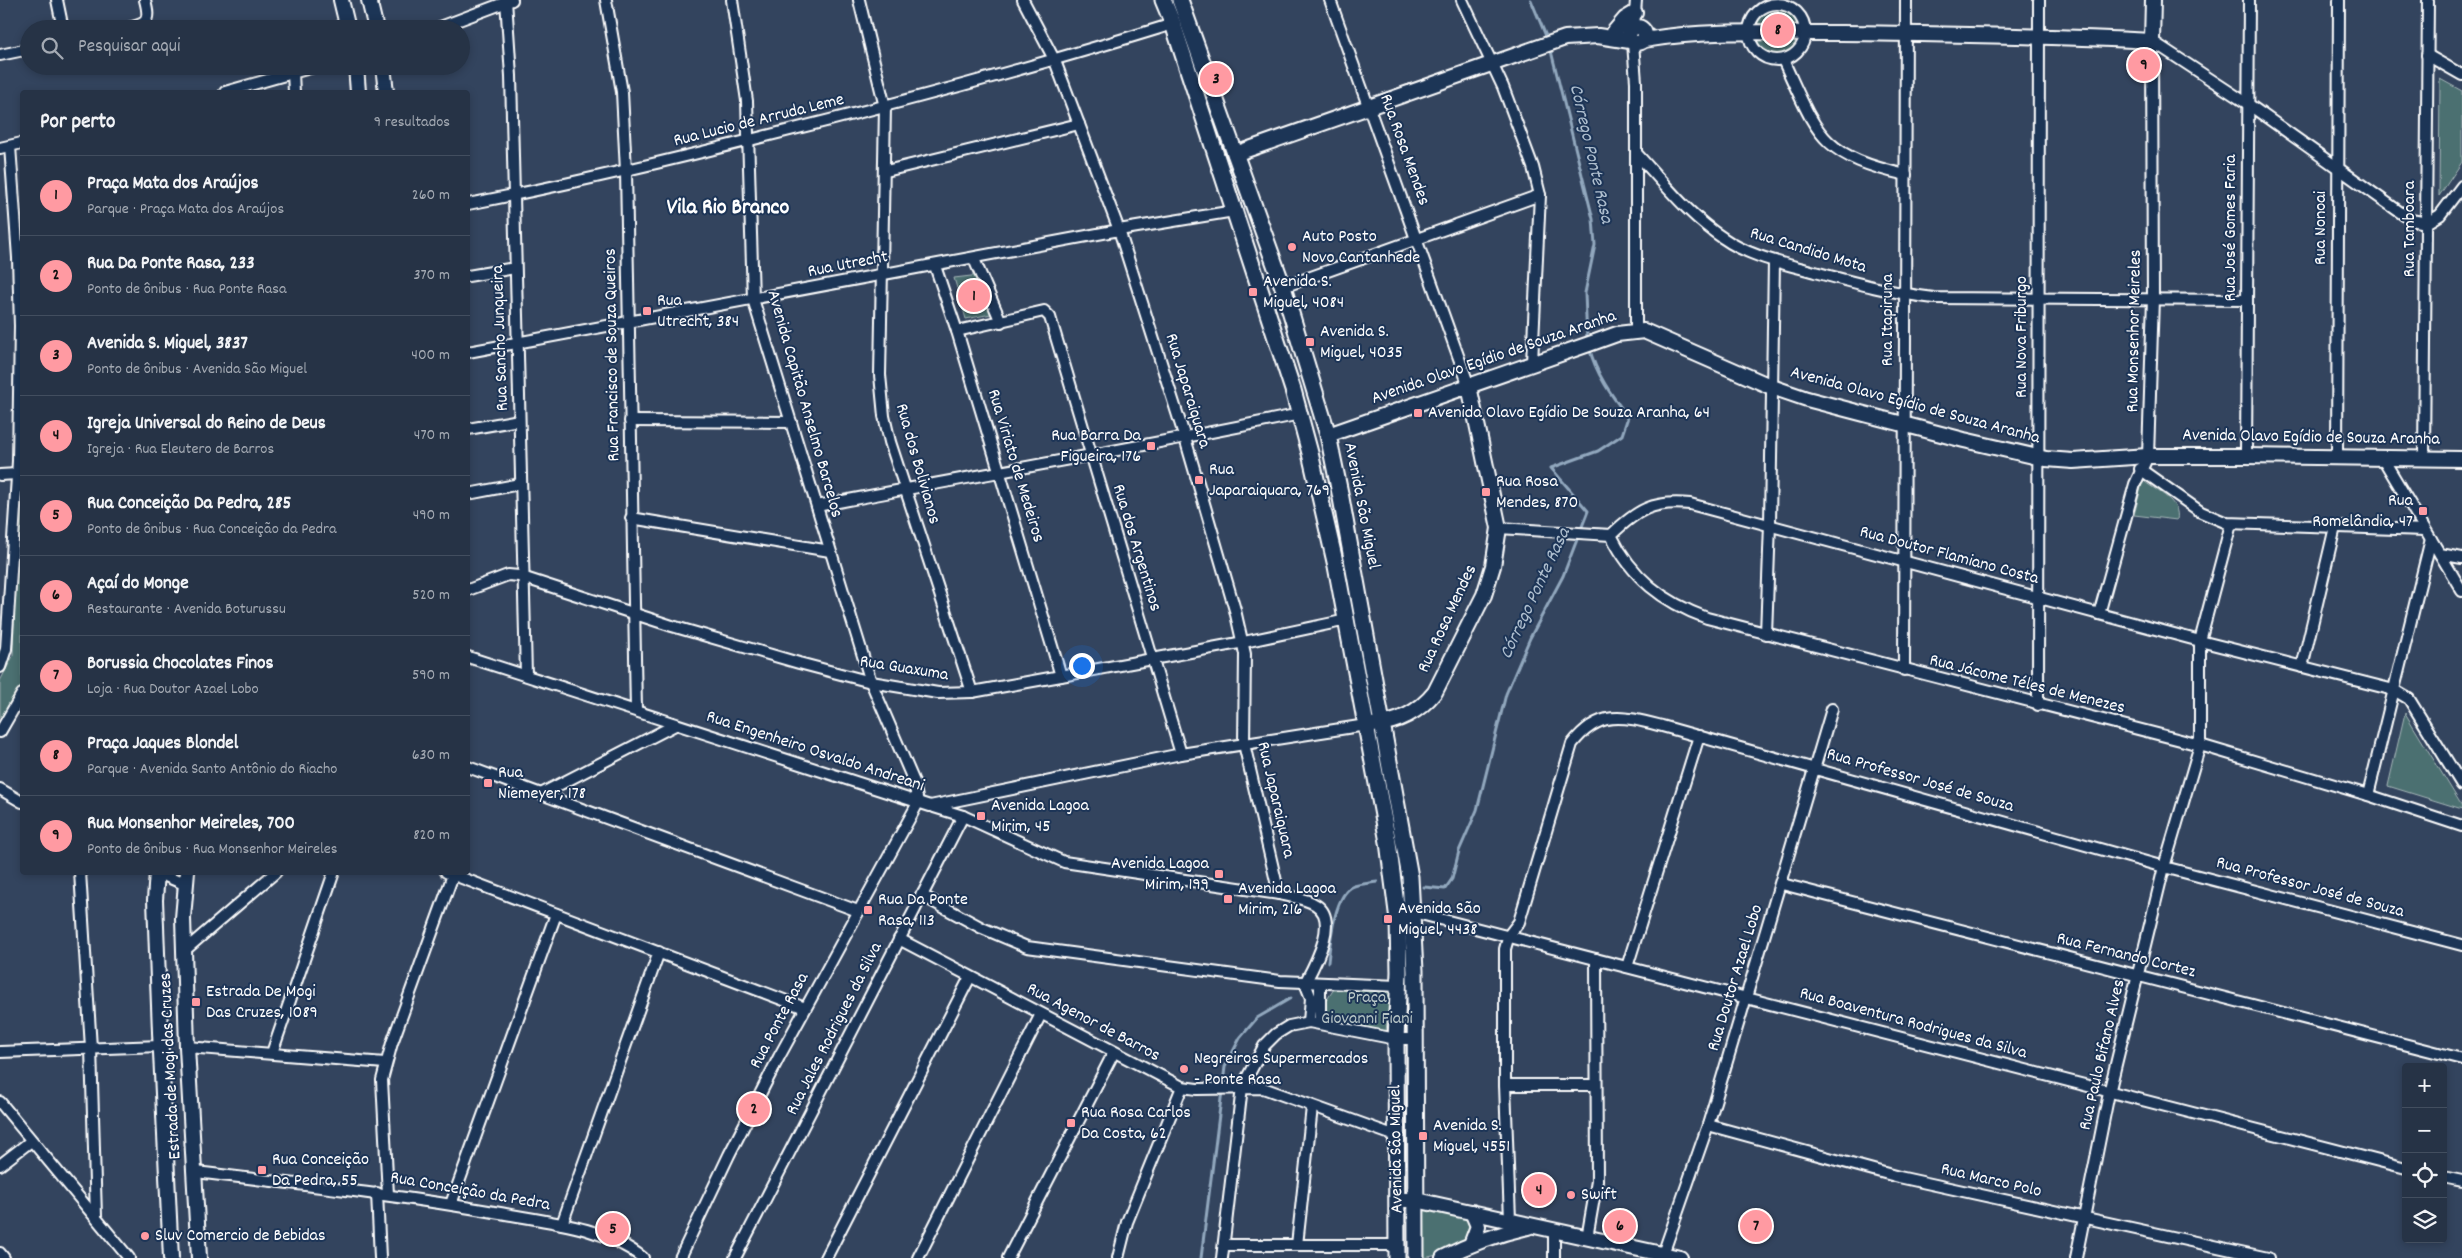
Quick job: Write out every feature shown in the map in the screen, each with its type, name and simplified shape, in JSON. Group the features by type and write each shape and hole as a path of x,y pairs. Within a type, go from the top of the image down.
{"main road":[{"path":"341,0 346,20"},
{"path":"369,0 374,20"},
{"name":"Avenida São Miguel","path":"1162,0 1173,24 1293,390 1336,566 1347,620 1393,875 1398,920 1396,1039 1397,1251"},
{"name":"Avenida São Miguel","path":"1180,0 1283,287 1328,435 1383,724 1407,859 1413,912 1416,1258"},
{"path":"1235,154 1537,46 1565,38 1598,36 1639,38 1678,34 1750,32 2039,36 2152,41 2153,0"},
{"path":"1614,32 1636,6"},
{"path":"1598,36 1614,32 1639,38"},
{"path":"357,75 358,90"},
{"path":"384,75 386,90"},
{"name":"Avenida Olavo Egídio de Souza Aranha","path":"1328,435 1573,349 1636,330 1658,335 1772,387 1843,410 2037,458 2073,461 2148,456 2462,459"},
{"name":"Rua Rosa Mendes","path":"1366,725 1383,724 1405,717 1428,700 1440,684 1484,595 1493,566 1499,528 1469,386"},
{"path":"1293,390 1313,435 1318,437 1328,435"},
{"name":"Estrada de Mogi das Cruzes","path":"157,875 155,900 160,1046 171,1258"},
{"name":"Estrada de Mogi das Cruzes","path":"186,878 184,951 187,1047 199,1258"},
{"path":"1396,1200 1416,1200 1680,1258"},
{"path":"1472,1212 1478,1226 1472,1242"},
{"path":"1442,1258 1472,1242 1533,1226"}],"street":[{"path":"57,0 61,20"},
{"path":"145,20 148,13 146,0"},
{"name":"Rua Francisco de Souza Queiros","path":"606,0 622,92 626,171 632,613 636,710"},
{"name":"Avenida Capitão Anselmo Barcelos","path":"732,0 743,64 750,140 754,299 871,682 914,782 918,803"},
{"name":"Rua Japaraiquara","path":"1023,0 1055,61 1119,230 1185,438 1244,642 1244,744 1279,894"},
{"name":"Rua Rosa Mendes","path":"1330,0 1469,386"},
{"path":"1462,0 1511,106 1540,195 1532,363"},
{"name":"Rua Itapiruna","path":"1904,670 1906,0"},
{"name":"Rua Nova Friburgo","path":"2038,705 2039,0"},
{"name":"Rua José Gomes Faria","path":"2246,456 2249,0"},
{"name":"Rua Nonoai","path":"2337,457 2337,168 2340,0"},
{"name":"Rua Tamboara","path":"2424,458 2428,0"},
{"path":"459,20 509,1"},
{"name":"Rua Sancho Junqueira","path":"509,1 516,343 526,675"},
{"name":"Rua dos Bolivianos","path":"862,1 885,107 886,171 882,274 882,399 890,442 972,692"},
{"path":"1786,3 1800,15 1805,33 1804,40 1796,53 1783,60 1775,60 1760,54 1754,48 1750,32 1751,23 1761,10 1776,4 1786,3"},
{"path":"1636,6 1639,38 1636,82 1636,330"},
{"name":"Rua Lucio de Arruda Leme","path":"470,204 626,171 885,107 1055,61 1173,24"},
{"path":"2152,41 2248,104 2411,220 2427,223 2440,215 2462,186"},
{"name":"Rua Monsenhor Meireles","path":"2099,614 2140,469 2148,456 2153,298 2152,41"},
{"path":"0,55 20,51"},
{"path":"2427,55 2462,75"},
{"path":"1783,60 1815,128 1824,139 1852,159 1875,168 1906,175"},
{"path":"232,90 286,75"},
{"path":"293,75 294,90"},
{"path":"886,171 1079,124"},
{"path":"0,668 6,650 17,474 20,289 5,147 20,143"},
{"name":"Rua Candido Mota","path":"1636,153 1685,206 1723,239 1774,261 1904,294 1934,298 2247,300"},
{"path":"1283,287 1540,195"},
{"name":"Rua Utrecht","path":"470,352 882,274 974,259 1119,230 1234,211"},
{"path":"957,331 1001,322 974,259"},
{"path":"1766,634 1770,524 1774,261"},
{"name":"Rua Viriato de Medeiros","path":"935,266 957,331 1061,676"},
{"path":"470,276 515,268"},
{"name":"Rua dos Argentinos","path":"1001,322 1044,311 1048,313 1181,754"},
{"path":"817,506 999,470 1185,438 1300,414"},
{"path":"470,430 519,420"},
{"path":"630,420 791,422"},
{"path":"2382,457 2462,591"},
{"path":"2140,469 2201,512 2218,521 2231,524 2425,530"},
{"path":"0,475 17,474"},
{"path":"470,494 520,484"},
{"name":"Rua Doutor Flamiano Costa","path":"1610,536 1630,517 1655,504 1671,502 1690,504 2200,641 2394,690"},
{"path":"631,518 830,551"},
{"name":"Rua Paulo Bifano Alves","path":"2076,1258 2109,1093 2164,867 2200,745 2200,641 2231,524"},
{"path":"2302,667 2335,527"},
{"path":"1499,528 1610,536"},
{"name":"Rua Jácome Téles de Menezes","path":"1610,536 1628,562 1655,592 1679,608 1766,634 2200,745 2368,795 2462,826"},
{"path":"2368,795 2431,539"},
{"path":"2440,554 2462,558"},
{"name":"Rua Guaxuma","path":"470,589 508,575 523,576 632,613 800,663 871,682 938,693 972,692 1244,642 1347,620"},
{"name":"Rua Engenheiro Osvaldo Andreani","path":"470,658 930,806 1181,754 1366,725"},
{"path":"2394,690 2409,700 2462,785"},
{"path":"0,732 20,697"},
{"name":"Rua Doutor Azael Lobo","path":"1663,1254 1708,1125 1782,884 1832,709"},
{"name":"Rua Professor José de Souza","path":"1509,935 1519,922 1572,744 1582,730 1592,723 1606,718 1619,717 1699,736 2164,867 2462,945"},
{"path":"541,794 675,725"},
{"path":"1626,967 1699,736"},
{"path":"470,768 858,911"},
{"path":"0,789 20,801"},
{"name":"Rua Ponte Rasa","path":"680,1258 728,1155 805,1008 918,803"},
{"path":"930,806 963,816 1064,862 1279,894 1309,901 1319,906 1324,914 1326,934 1306,983 1311,998 1309,1022"},
{"name":"Rua Jales Rodrigues da Silva","path":"736,1258 963,816"},
{"path":"80,875 91,1048 96,1217"},
{"path":"169,875 186,878"},
{"path":"184,951 273,875"},
{"path":"272,1053 333,875"},
{"path":"388,1195 382,1080 385,1063 450,875"},
{"path":"453,875 805,1008"},
{"name":"Rua Fernando Cortez","path":"1782,884 2462,1060"},
{"path":"921,895 982,928 1027,947 1306,983 1398,986"},
{"name":"Rua Boaventura Rodrigues da Silva","path":"1413,912 1509,935 2109,1093 2402,1167"},
{"path":"451,1204 556,914"},
{"path":"1509,935 1504,968 1505,1085 1510,1220"},
{"name":"Rua Agenor de Barros","path":"899,939 1182,1087 1213,1089 1263,1088 1396,1136"},
{"path":"562,1224 659,952"},
{"path":"1587,1238 1597,1181 1596,959"},
{"path":"826,1258 970,977"},
{"path":"1320,983 1320,1023"},
{"path":"918,1258 1041,1014"},
{"path":"1222,1258 1239,1087 1264,1046 1276,1034 1289,1026 1309,1022 1396,1039 1415,1039"},
{"path":"0,1052 160,1046"},
{"path":"187,1047 385,1063"},
{"path":"1008,1258 1114,1052"},
{"path":"1505,1085 1596,1085"},
{"path":"1118,1258 1127,1222 1182,1087"},
{"path":"0,1102 130,1258"},
{"path":"1297,1245 1312,1107"},
{"name":"Rua Marco Polo","path":"1708,1125 1899,1177 2268,1258"},
{"path":"0,1165 31,1141"},
{"name":"Rua Conceição da Pedra","path":"195,1172 377,1193 562,1224 612,1238 626,1245 643,1258"},
{"path":"2447,1178 2462,1181"},
{"path":"377,1193 380,1258"},
{"path":"1554,1231 1554,1258"},
{"path":"1224,1245 1297,1245 1397,1251"},
{"path":"0,1253 4,1258"}],"green space":[{"path":"1778,6 1792,10 1800,18 1804,32 1800,46 1792,54 1778,58 1764,54 1756,46 1752,32 1756,18 1764,10"},
{"path":"2440,79 2462,91 2462,162 2439,196"},
{"path":"980,275 996,313 966,319 954,278"},
{"path":"18,470 20,472 20,689 0,723 0,681 13,656"},
{"path":"2145,482 2172,502 2176,507 2177,520 2134,515 2142,484"},
{"path":"2405,713 2462,806 2462,809 2388,786"},
{"name":"Praça Giovanni Fiani","path":"1334,989 1390,989 1386,1032 1325,1020 1324,1004"},
{"path":"1420,1205 1472,1214 1472,1237 1434,1256 1420,1258"}],"waterway":[{"name":"Córrego Ponte Rasa","path":"1531,0 1548,41"},
{"name":"Córrego Ponte Rasa","path":"1550,47 1593,219 1595,245 1585,293 1587,341"},
{"name":"Córrego Ponte Rasa","path":"1424,887 1445,889 1452,879 1459,851 1477,810 1506,694 1530,638 1563,576 1588,511 1551,468 1598,451 1622,435 1628,417 1605,384 1589,347"},
{"name":"Córrego Ponte Rasa","path":"1328,962 1334,920 1342,898 1354,886 1377,882"},
{"name":"Córrego Ponte Rasa","path":"1201,1258 1225,1067 1240,1038 1257,1018 1291,998"}],"place":[{"name":"Praça Jaques Blondel","path":"1778,30"},
{"name":"Rua Monsenhor Meireles, 700","path":"2144,65"},
{"name":"Avenida S. Miguel, 3837","path":"1216,79"},
{"name":"Auto Posto Novo Cantanhede","path":"1292,247"},
{"name":"Avenida S. Miguel, 4084","path":"1253,292"},
{"name":"Praça Mata dos Araújos","path":"974,296"},
{"name":"Rua Utrecht, 384","path":"647,311"},
{"name":"Avenida S. Miguel, 4035","path":"1310,342"},
{"name":"Avenida Olavo Egídio De Souza Aranha, 64","path":"1418,413"},
{"name":"Rua Barra Da Figueira, 176","path":"1151,446"},
{"name":"Rua Japaraiquara, 769","path":"1199,480"},
{"name":"Rua Rosa Mendes, 870","path":"1486,492"},
{"name":"Rua Romelândia, 47","path":"2423,511"},
{"name":"Rua Niemeyer, 178","path":"488,783"},
{"name":"Avenida Lagoa Mirim, 45","path":"981,816"},
{"name":"Avenida Lagoa Mirim, 199","path":"1219,874"},
{"name":"Avenida Lagoa Mirim, 216","path":"1228,899"},
{"name":"Rua Da Ponte Rasa, 113","path":"868,910"},
{"name":"Avenida São Miguel, 4438","path":"1388,919"},
{"name":"Estrada De Mogi Das Cruzes, 1089","path":"196,1002"},
{"name":"Negreiros Supermercados - Ponte Rasa","path":"1184,1069"},
{"name":"Rua Da Ponte Rasa, 233","path":"754,1109"},
{"name":"Rua Rosa Carlos Da Costa, 62","path":"1071,1123"},
{"name":"Avenida S. Miguel, 4551","path":"1423,1136"},
{"name":"Rua Conceição Da Pedra, 55","path":"262,1170"},
{"name":"Igreja Universal do Reino de Deus","path":"1539,1190"},
{"name":"Swift","path":"1571,1195"},
{"name":"Açaí do Monge","path":"1620,1226"},
{"name":"Borussia Chocolates Finos","path":"1756,1226"},
{"name":"Rua Conceição Da Pedra, 285","path":"613,1229"},
{"name":"Sluv Comercio de Bebidas","path":"145,1236"}],"district":[{"name":"Vila Rio Branco","path":"728,208"}]}
